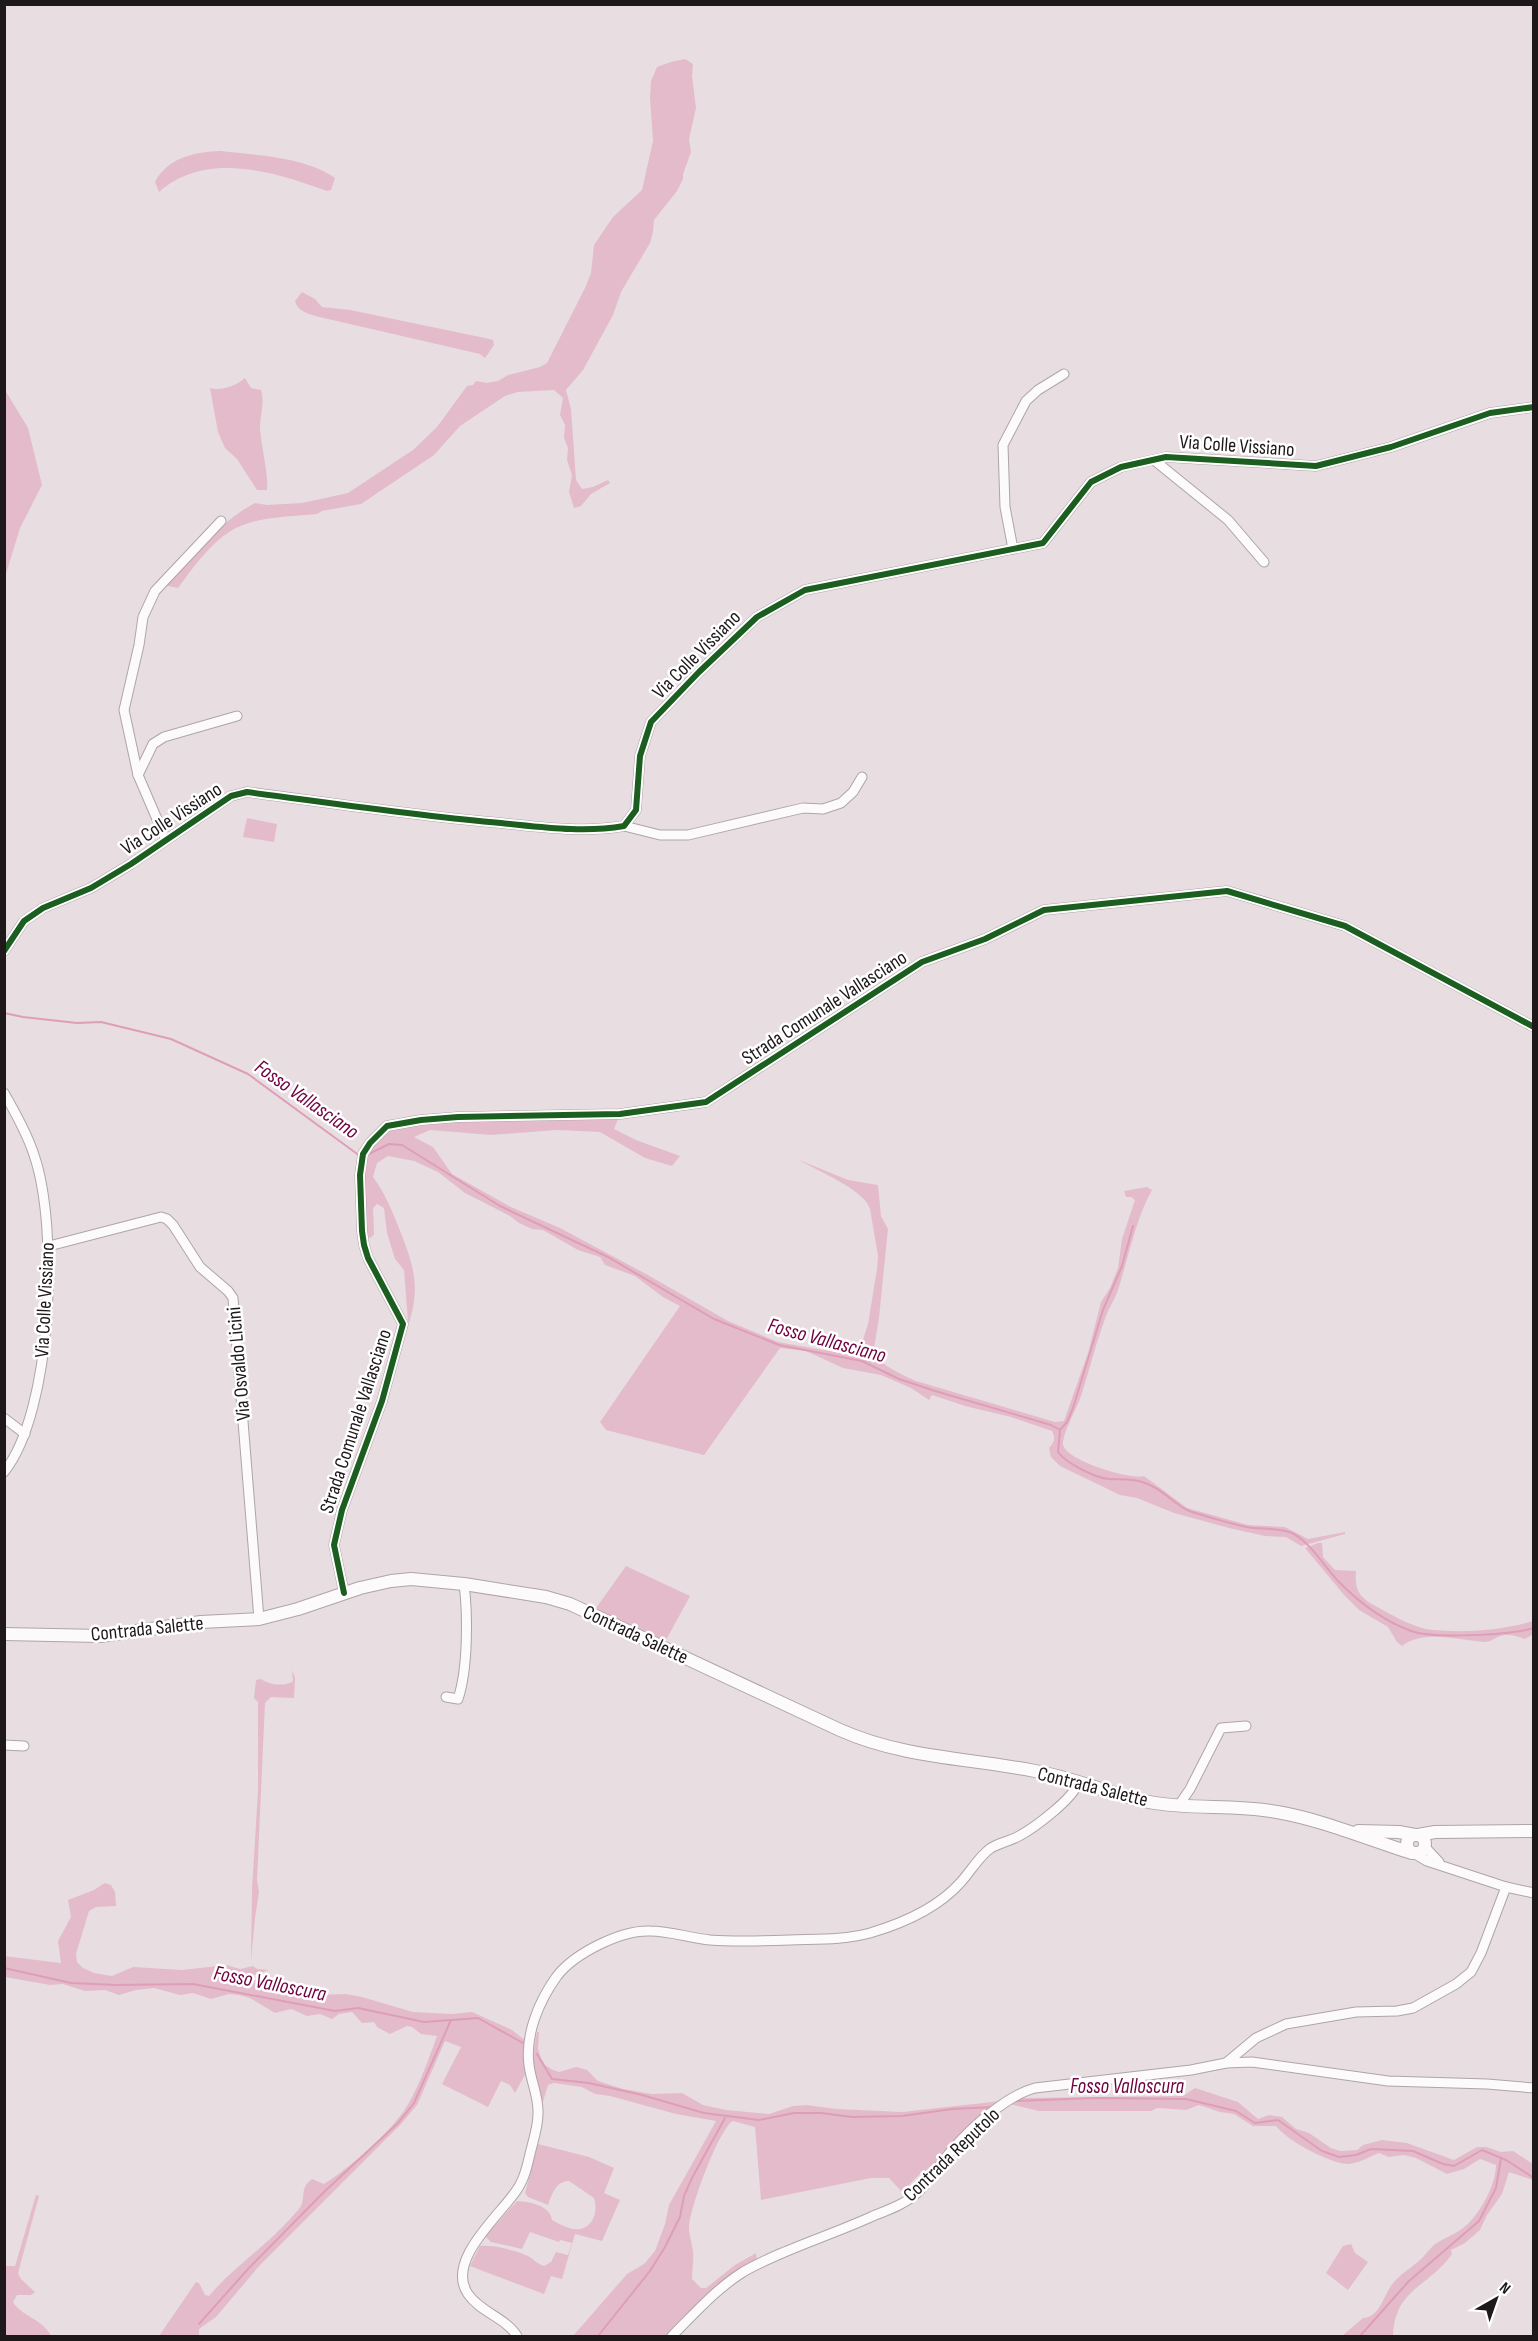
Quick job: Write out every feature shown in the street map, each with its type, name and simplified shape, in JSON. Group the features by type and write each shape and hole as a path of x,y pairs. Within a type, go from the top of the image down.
{"main road":[{"name":"Contrada Salette","path":"4,1634 100,1636 201,1622 259,1618 298,1610 344,1593 391,1581 411,1579 464,1584 546,1597 570,1604 864,1741 913,1754 1046,1773 1143,1800 1275,1812 1333,1827"},
{"path":"1333,1827 1418,1845"},
{"path":"1333,1827 1418,1845 1448,1832 1533,1831"}],"street":[{"path":"1013,549 1005,507 1003,446 1026,401 1038,390 1064,374"},
{"name":"Via Colle Vissiano","path":"4,951 24,921 43,908 91,888 231,796 247,792 465,820 562,829 607,829 624,826 636,810 640,756 651,722 757,617 805,590 1043,543 1091,482 1121,467 1166,457 1316,466 1391,447 1490,413 1533,407"},
{"path":"1154,460 1228,520 1264,562"},
{"path":"166,840 138,775 124,710 143,617 155,591 221,521"},
{"path":"138,775 153,744 164,737 237,716"},
{"path":"624,826 660,835 688,835 803,808 823,809 841,803 853,792 862,777"},
{"name":"Strada Comunale Vallasciano","path":"344,1593 334,1545 342,1510 382,1401 403,1324 364,1245 360,1175 362,1157 370,1143 387,1126 421,1120 606,1115 706,1102 922,962 985,939 1044,910 1227,891 1345,926 1533,1027"},
{"name":"Via Colle Vissiano","path":"4,1093 34,1155 40,1180 49,1246 49,1278 41,1373 35,1404 25,1434 4,1472"},
{"name":"Via Osvaldo Licini","path":"49,1246 161,1217 173,1225 200,1267 228,1290 233,1298 259,1618"},
{"path":"4,1418 25,1434"},
{"path":"446,1697 458,1699 464,1683 467,1605 464,1584"},
{"path":"1179,1805 1191,1789 1221,1728 1246,1726"},
{"path":"4,1745 24,1746"},
{"path":"517,2337 467,2294 463,2274 476,2241 516,2193 526,2169 538,2114 537,2097 529,2066 529,2044 534,2018 558,1975 570,1962 585,1952 634,1932 649,1931 708,1940 827,1939 870,1933 925,1911 949,1895 985,1853 1023,1833 1070,1798 1078,1783"},
{"path":"1418,1845 1427,1861 1506,1887 1533,1893"},
{"name":"Contrada Reputolo","path":"672,2337 718,2291 743,2272 834,2234 917,2193 968,2133 1010,2098 1021,2092 1035,2088 1191,2070 1226,2063 1256,2038 1286,2024 1356,2012 1397,2011 1413,2008 1456,1984 1471,1972 1481,1953 1506,1887"},
{"path":"1226,2063 1252,2062 1388,2081 1533,2088"}],"shaded area":[{"path":"685,59 693,64 692,76 696,108 689,139 691,152 683,179 677,191 654,220 650,243 621,292 613,315 583,370 566,390 571,409 576,480 582,489 608,480 610,483 591,494 581,506 574,508 569,492 572,475 567,460 565,425 560,415 563,398 554,390 518,392 505,396 460,426 434,455 361,504 322,511 317,514 260,520 239,527 229,532 201,558 178,588 164,585 229,520 255,503 267,505 302,503 348,493 413,450 437,427 467,386 473,385 476,381 487,383 498,381 508,375 547,363 586,286 591,273 594,245 613,217 642,190 653,141 650,98 651,81 657,67"},
{"path":"221,151 295,161 310,165 335,178 331,190 327,191 263,172 219,168 198,171 178,179 159,192 155,182 175,161 192,155"},
{"path":"302,292 315,299 322,307 350,310 485,338 493,340 494,345 485,358 480,354 315,316 302,311 296,304 295,301"},
{"path":"245,378 251,388 261,390 262,395 260,428 267,490 257,490 237,459 225,448 218,432 210,388 229,387"},
{"path":"5,390 28,428 42,485 20,528 5,577"},
{"path":"247,818 277,824 274,842 243,837"},
{"path":"605,1117 618,1119 614,1129 636,1140 680,1156 672,1166 645,1158 600,1132 557,1130 491,1135 430,1130 414,1137 433,1147 452,1174 511,1207 560,1228 728,1321 778,1342 852,1355 860,1349 868,1324 877,1269 878,1256 870,1209 866,1202 850,1188 799,1160 848,1180 878,1185 881,1216 888,1229 873,1354 899,1373 916,1381 1055,1422 1064,1421 1088,1353 1101,1302 1118,1268 1122,1239 1135,1200 1126,1197 1124,1191 1147,1187 1152,1190 1137,1226 1118,1290 1102,1328 1080,1399 1065,1433 1063,1444 1066,1450 1099,1468 1126,1475 1144,1476 1187,1508 1248,1525 1285,1527 1308,1539 1345,1532 1345,1534 1301,1546 1286,1537 1265,1536 1229,1528 1174,1513 1137,1498 1120,1495 1060,1466 1051,1457 1049,1448 1054,1438 1052,1431 932,1395 929,1400 911,1388 881,1375 843,1368 806,1351 780,1348 704,1455 606,1430 600,1422 680,1306 663,1297 635,1276 605,1265 600,1257 578,1250 543,1230 532,1229 519,1223 465,1193 438,1172 414,1161 388,1156 377,1163 373,1177 381,1189 404,1241 414,1275 413,1309 409,1323 404,1270 395,1259 387,1233 384,1208 377,1204 373,1208 374,1234 371,1238 365,1236 363,1187 366,1155 387,1128 418,1123"},
{"path":"1322,1543 1323,1557 1335,1570 1356,1571 1356,1585 1364,1599 1406,1622 1426,1629 1458,1631 1497,1629 1533,1621 1533,1634 1525,1639 1505,1635 1488,1642 1453,1638 1420,1638 1402,1646 1388,1627 1359,1610 1345,1596 1305,1548"},
{"path":"626,1566 690,1596 665,1642 594,1611"},
{"path":"292,1670 295,1678 294,1698 271,1697 265,1703 257,1880 259,1892 251,1961 252,1889 258,1791 258,1702 254,1698 256,1680 286,1684 293,1681"},
{"path":"105,1883 111,1885 115,1892 116,1906 96,1907 89,1911 76,1954 77,1962 94,1973 112,1976 133,1967 182,1970 226,1965 240,1969 253,1966 257,1969 269,1970 251,1976 251,1979 316,1995 346,1994 413,2012 452,2014 472,2012 512,2030 525,2040 524,2054 527,2071 515,2093 510,2085 501,2081 488,2107 442,2084 461,2047 445,2041 417,2105 401,2124 260,2265 216,2317 199,2329 199,2336 159,2336 196,2282 199,2283 205,2295 209,2296 297,2211 301,2205 305,2187 312,2179 324,2184 347,2168 383,2135 410,2101 437,2036 421,2034 407,2026 390,2034 377,2027 374,2022 362,2023 352,2012 339,2014 332,2019 320,2014 307,2016 291,2009 275,2013 250,1998 239,1995 229,1994 211,1999 193,1993 180,1995 154,1988 119,1995 105,1990 85,1991 63,1984 50,1985 5,1977 4,1956 61,1963 58,1941 71,1917 68,1900"},
{"path":"537,2032 539,2032 538,2049 541,2058 545,2065 553,2070 559,2072 576,2067 587,2070 598,2081 623,2089 652,2094 682,2093 703,2105 726,2110 769,2114 793,2106 806,2105 902,2112 1001,2101 929,2174 924,2170 902,2192 889,2178 871,2178 761,2200 755,2127 733,2121 720,2138 713,2153 690,2219 693,2254 692,2279 701,2288 706,2288 735,2265 756,2253 757,2261 668,2336 573,2336 627,2274 644,2264 655,2251 669,2205 716,2121 676,2114 595,2094 582,2087 554,2083 548,2085 542,2105 534,2069"},
{"path":"1195,2088 1238,2102 1258,2119 1269,2115 1282,2117 1296,2129 1309,2133 1331,2148 1340,2151 1357,2150 1363,2145 1382,2140 1407,2143 1454,2160 1477,2147 1486,2147 1501,2152 1513,2151 1533,2164 1533,2180 1509,2172 1502,2194 1487,2215 1480,2230 1465,2243 1451,2250 1452,2254 1443,2265 1406,2298 1395,2320 1393,2336 1342,2336 1363,2318 1374,2314 1394,2282 1421,2260 1435,2244 1469,2223 1490,2191 1496,2165 1480,2159 1464,2169 1447,2174 1416,2158 1404,2155 1389,2157 1379,2153 1355,2163 1339,2163 1298,2144 1276,2126 1253,2126 1234,2114 1199,2105 1186,2110 1157,2108 1151,2111 1039,2111 1010,2104 1014,2098 1183,2096"},
{"path":"538,2144 589,2157 614,2168 604,2193 620,2200 602,2241 575,2234 562,2279 551,2276 544,2294 470,2266 480,2246 498,2247 517,2252 544,2266 551,2262 556,2252 568,2255 572,2243 560,2240 559,2242 530,2232 522,2249 491,2242 485,2236 517,2201 533,2203 543,2208 548,2211 552,2220 569,2228 585,2228 592,2221 595,2213 594,2198 569,2181 558,2186 548,2205 528,2197 525,2193"},
{"path":"36,2195 39,2196 18,2273 35,2292 31,2295 17,2295 13,2302 21,2311 43,2325 51,2336 5,2336 5,2266 15,2266"},
{"path":"1351,2244 1355,2253 1368,2262 1348,2290 1326,2273 1343,2246"}],"waterway":[{"name":"Fosso Vallasciano","path":"4,1013 77,1023 101,1022 171,1039 248,1074 360,1156"},
{"name":"Fosso Vallasciano","path":"365,1156 389,1144 402,1145 500,1206 608,1257 714,1319 779,1345 862,1361 899,1379 1051,1425 1060,1430 1058,1452 1067,1461 1089,1473 1109,1479 1140,1481 1157,1489 1187,1510 1209,1517 1247,1527 1276,1529 1296,1535 1310,1547 1334,1577 1356,1598 1382,1617 1401,1627 1436,1635 1507,1633 1534,1628"},
{"path":"1060,1430 1067,1422 1073,1408 1103,1310 1122,1266 1133,1226"},
{"name":"Fosso Valloscura","path":"4,1968 71,1983 193,1984 335,2011 358,2008 424,2022 478,2018 523,2043"},
{"path":"199,2324 248,2269 324,2192 398,2123 414,2103 451,2020"},
{"name":"Fosso Valloscura","path":"537,2054 552,2079 589,2083 704,2113 759,2120 794,2113 821,2113 852,2117 902,2116 952,2109 994,2107"},
{"name":"Fosso Valloscura","path":"1016,2101 1095,2098 1186,2099 1236,2111 1255,2123 1278,2120 1322,2151 1339,2157 1356,2155 1371,2149 1413,2151 1443,2164 1454,2166 1482,2150 1506,2160 1534,2178"},
{"path":"598,2336 650,2271 665,2247 680,2217 684,2196 692,2178 725,2118"},
{"path":"1360,2336 1409,2281 1479,2221 1496,2188 1501,2158"}],"cycle path":[{"path":"4,951 24,921 43,908 91,888 131,864 231,796 247,792 405,813 547,828 593,829 624,826 636,810 640,756 651,722 757,617 805,590 1043,543 1091,482 1121,467 1166,457 1316,466 1391,447 1490,413 1534,407"},
{"path":"344,1593 334,1545 342,1510 382,1401 403,1324 368,1258 362,1231 360,1175 363,1154 370,1143 387,1126 458,1117 620,1114 706,1102 922,962 985,939 1044,910 1227,891 1345,926 1534,1027"}]}
